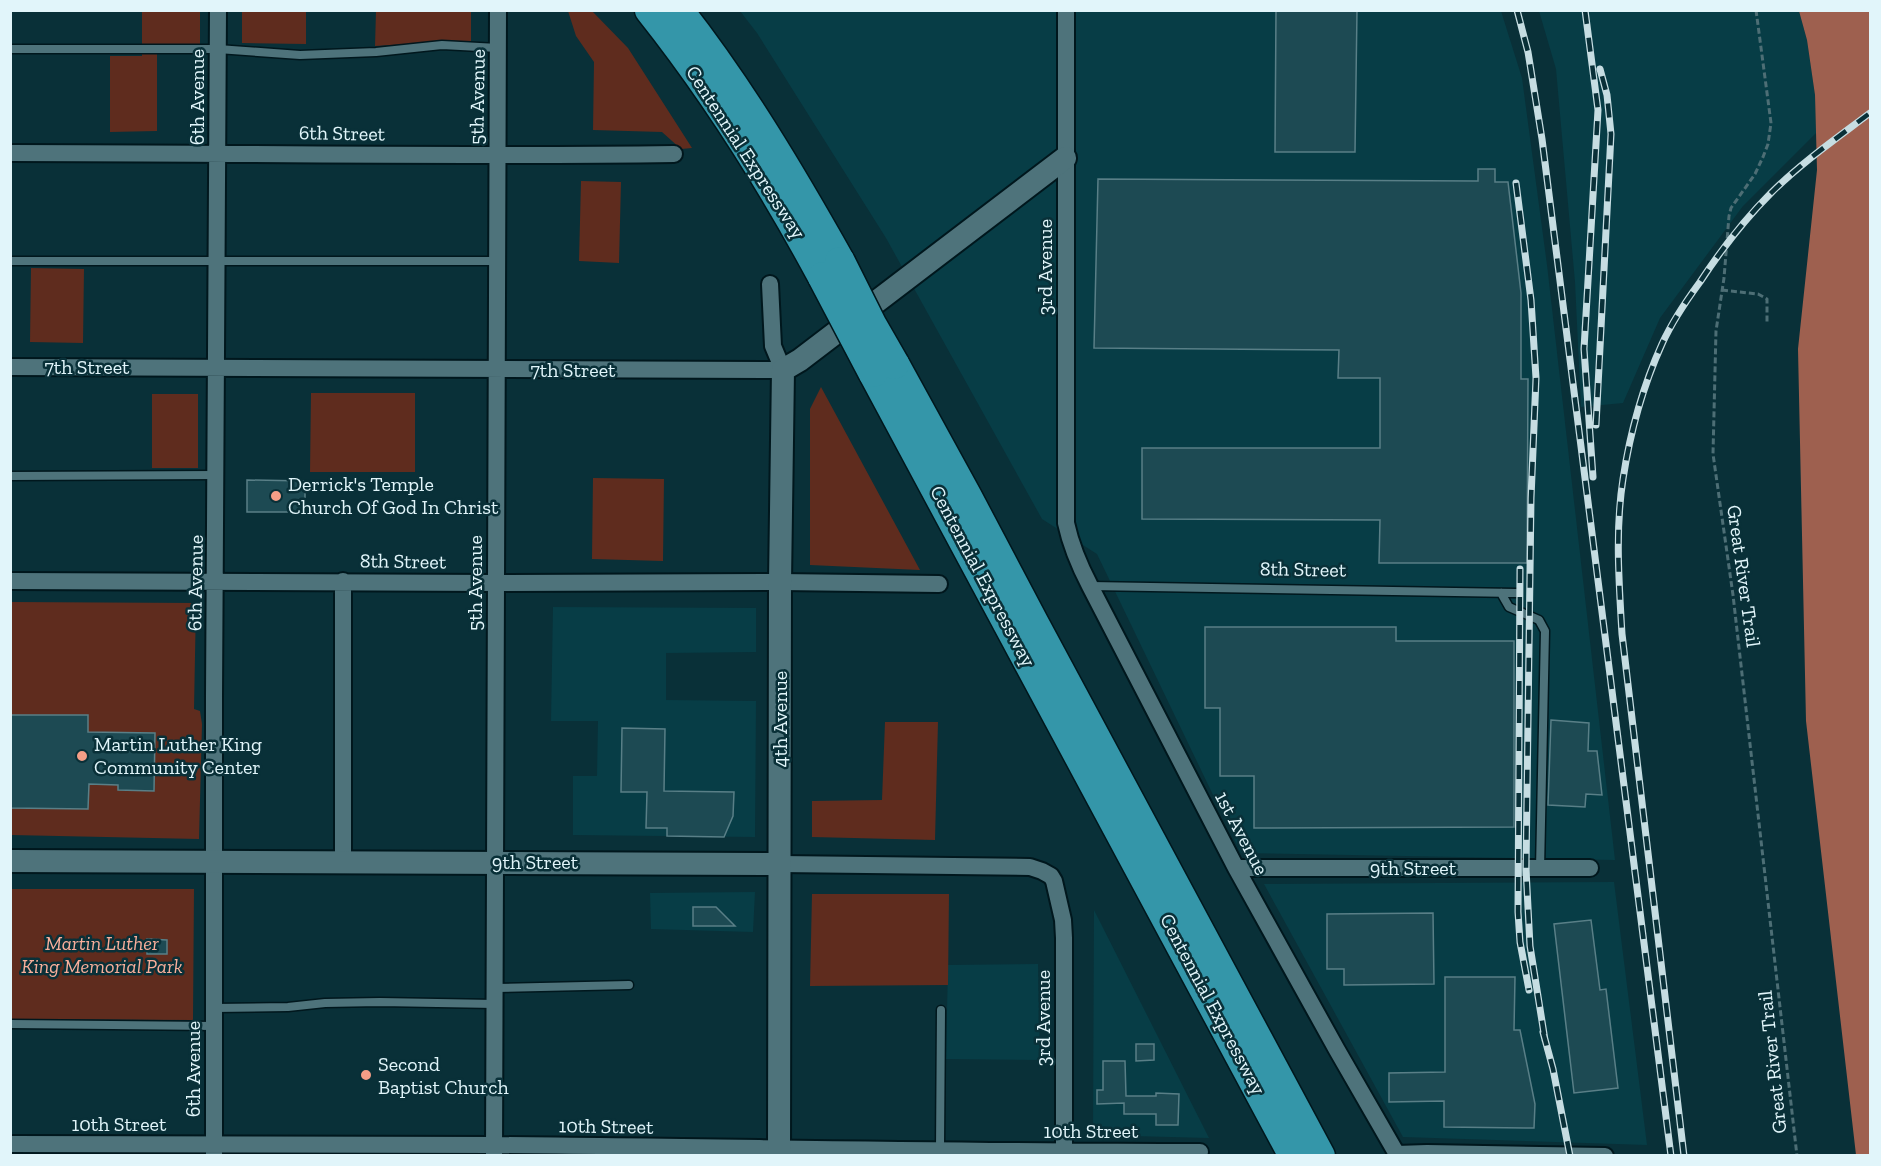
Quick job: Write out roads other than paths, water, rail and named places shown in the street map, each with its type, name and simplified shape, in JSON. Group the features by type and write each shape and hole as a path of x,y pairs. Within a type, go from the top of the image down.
{"highway":[{"name":"Centennial Expressway","path":"650,10 699,77 782,204 831,270"},
{"name":"Centennial Expressway","path":"678,10 714,58 791,176 831,270 1294,1155"},
{"path":"685,10 714,58"},
{"name":"Centennial Expressway","path":"883,368 968,496 1033,622 1320,1155"}],"street":[{"name":"6th Avenue","path":"214,1151 218,10"},
{"name":"5th Avenue","path":"494,1150 498,10"},
{"name":"3rd Avenue","path":"1066,10 1066,523"},
{"name":"6th Street","path":"10,153 497,156 674,154"},
{"path":"783,370 800,360 1065,158"},
{"name":"4th Avenue","path":"770,284 773,346 783,370 780,582 779,1153"},
{"name":"7th Street","path":"10,367 783,370"},
{"name":"1st Avenue","path":"1066,523 1076,559 1236,868 1398,1155"},
{"name":"8th Street","path":"10,580 939,584"},
{"path":"343,581 343,862"},
{"name":"9th Street","path":"10,861 496,862 1030,867 1042,871 1054,881"},
{"name":"9th Street","path":"1236,868 1590,868"},
{"name":"3rd Avenue","path":"1054,881 1063,920 1064,938 1064,1154"},
{"name":"10th Street","path":"10,1144 214,1151 494,1150 779,1153 920,1152 940,1149 1064,1154 1201,1154"},
{"path":"1398,1155 1427,1153 1605,1155"}],"lane":[{"path":"10,49 218,49 300,55 376,52 442,45 498,48"},
{"path":"10,261 497,261"},
{"path":"10,476 217,476"},
{"name":"8th Street","path":"1090,586 1516,593"},
{"path":"1501,593 1509,607 1539,620 1545,631 1540,869"},
{"path":"214,1008 288,1007 325,1003 495,996 629,985"},
{"path":"940,1149 941,1010"},
{"path":"10,1024 214,1026"}],"railway":[{"path":"1517,10 1528,52 1542,139 1671,1156"},
{"path":"1585,10 1598,110 1584,349 1593,477"},
{"path":"1596,425 1611,134 1607,95 1600,69"},
{"path":"1684,1156 1622,634 1618,537 1626,462 1643,393 1662,344 1716,258 1751,214 1794,171 1870,113"},
{"path":"1516,183 1531,300 1536,378 1531,498 1526,869 1530,946 1545,1040"},
{"path":"1520,569 1518,912 1520,942 1529,990"},
{"path":"1543,1032 1553,1069 1570,1156"}],"place":[{"name":"Derrick's Temple Church Of God In Christ","path":"276,496"},
{"name":"Martin Luther King Community Center","path":"82,756"},
{"name":"Second Baptist Church","path":"366,1075"}],"park label":[{"name":"Martin Luther King Memorial Park","path":"102,954"}]}
